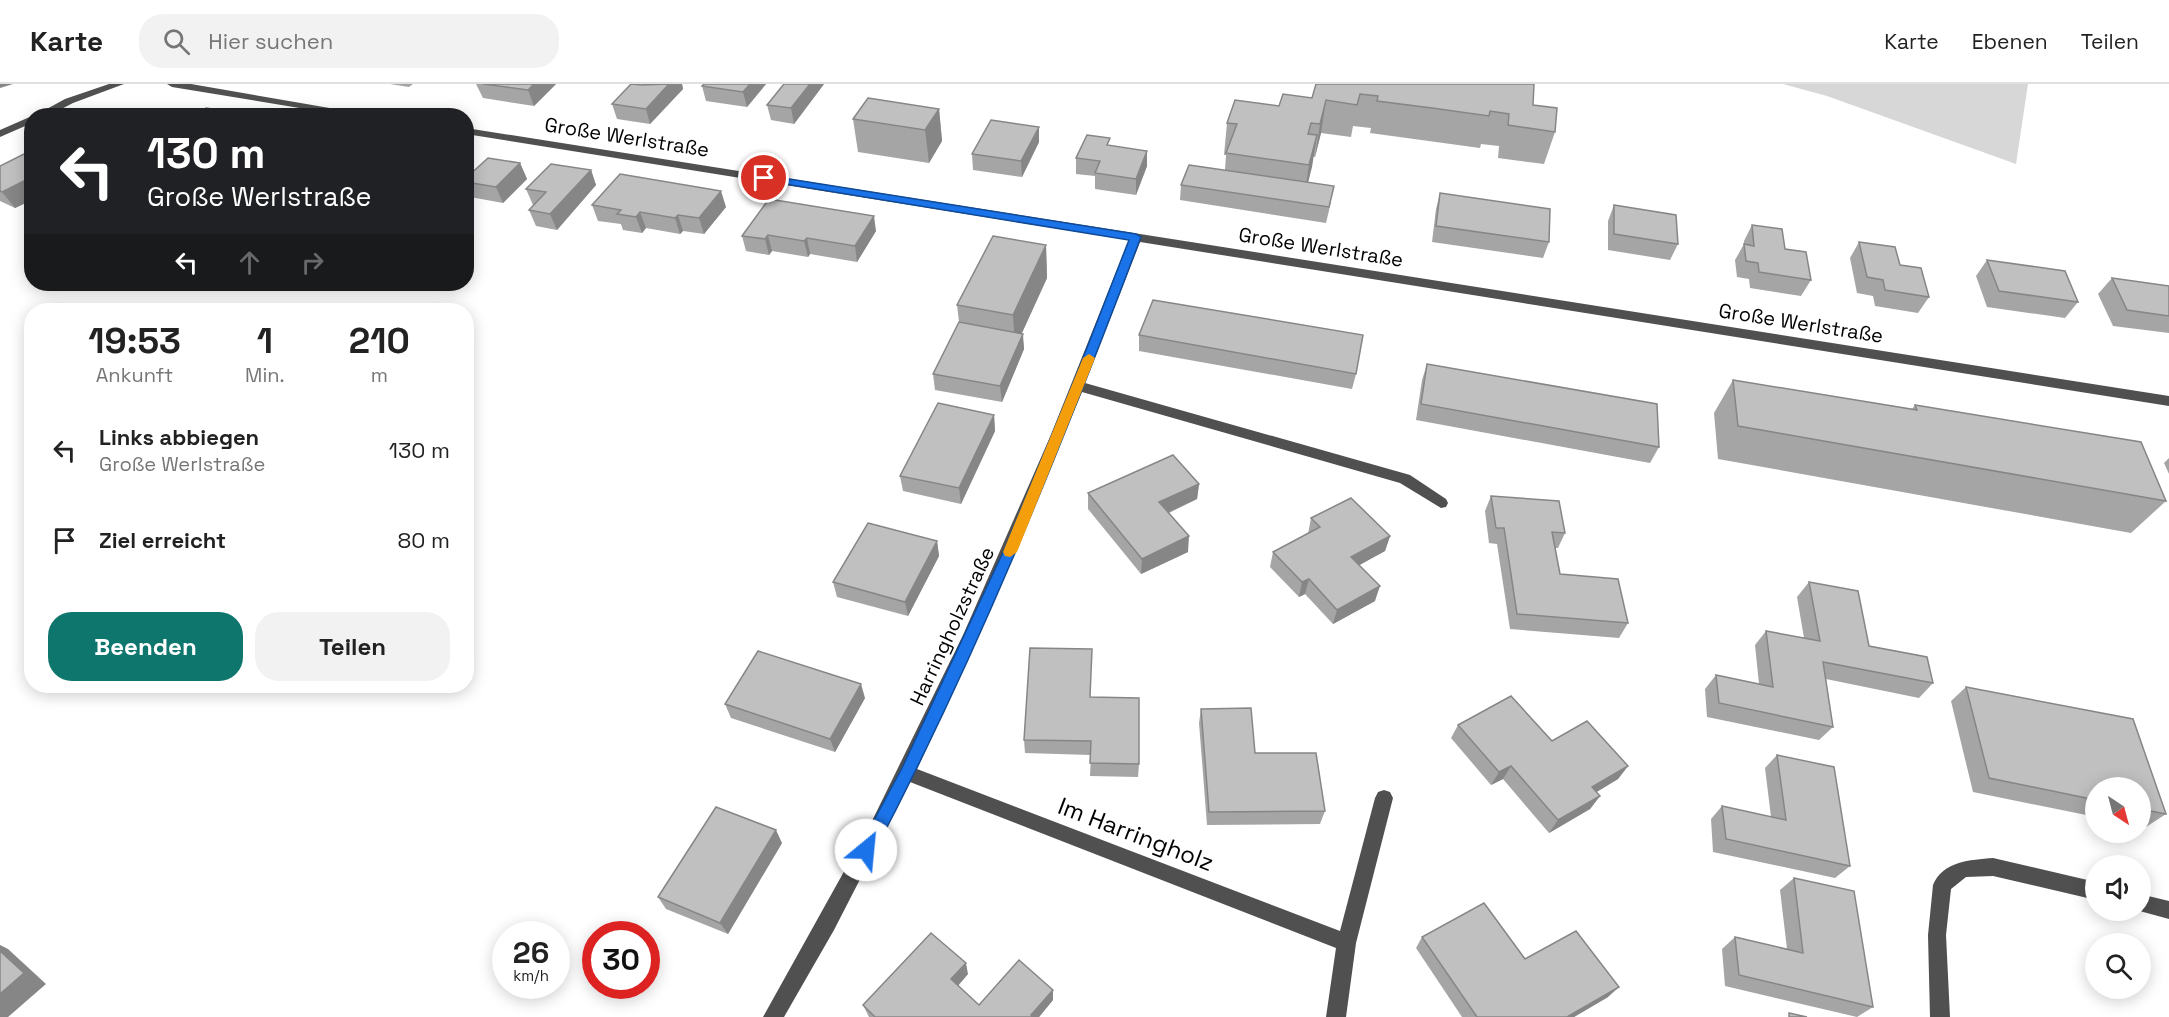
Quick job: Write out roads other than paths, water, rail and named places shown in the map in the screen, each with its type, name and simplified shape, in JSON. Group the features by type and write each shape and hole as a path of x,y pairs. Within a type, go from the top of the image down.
{"street":[{"path":"55,108 119,84"},
{"path":"172,84 321,108"},
{"path":"0,134 24,123"},
{"name":"Große Werlstraße","path":"474,132 2169,401"},
{"name":"Harringholzstraße","path":"773,1017 804,966 907,773 1012,548 1136,237"},
{"path":"1078,386 1405,479 1441,503"},
{"name":"Im Harringholz","path":"907,773 1346,943"},
{"path":"1336,1017 1346,943 1384,798"},
{"path":"1940,1017 1937,935 1942,885 1962,869 1993,867 2085,888"},
{"path":"2151,906 2169,910"}]}
